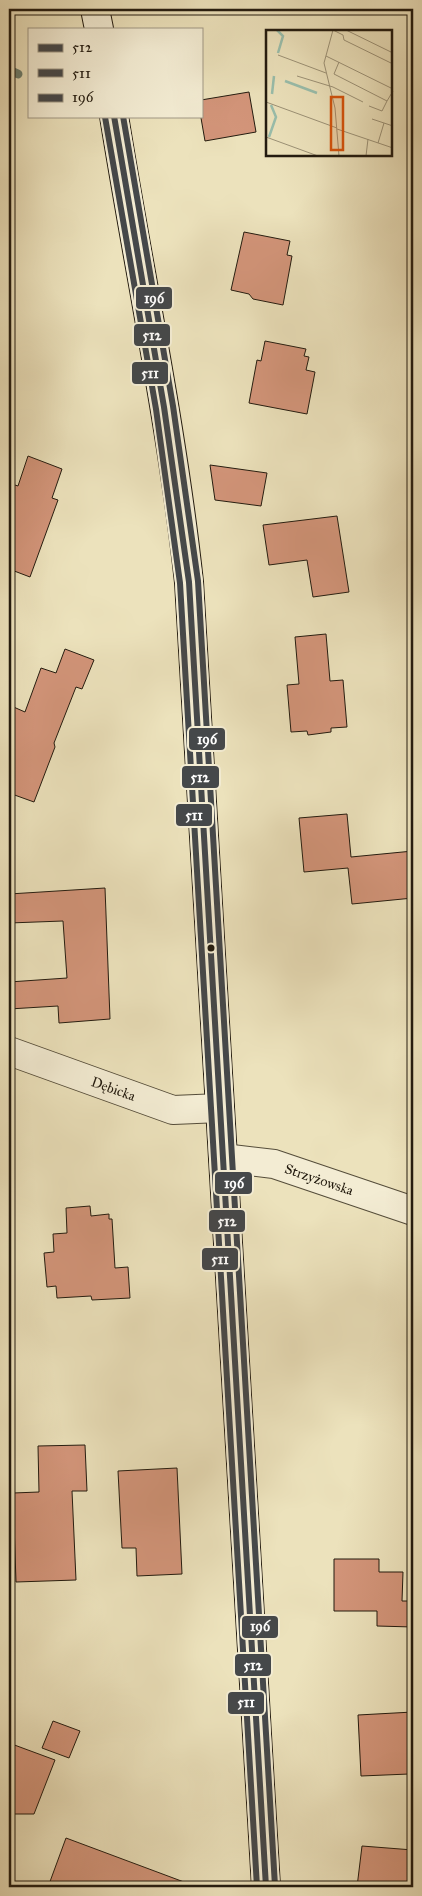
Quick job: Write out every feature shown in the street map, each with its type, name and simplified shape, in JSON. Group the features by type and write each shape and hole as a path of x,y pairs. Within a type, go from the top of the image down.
{"street":[{"path":"95,9 99,28"},
{"path":"114,118 164,400 183,523 189,582 266,1887"},
{"name":"Dębicka","path":"9,1051 173,1110 220,1108"},
{"name":"Strzyżowska","path":"223,1158 274,1164 413,1211"}],"building":[{"path":"249,92 256,132 205,141 201,118 202,100"},
{"path":"244,232 290,241 287,255 292,256 283,305 253,299 249,294 231,290"},
{"path":"265,341 306,349 304,356 309,357 306,370 315,372 307,414 249,403 257,360 261,361"},
{"path":"28,456 62,469 52,498 58,500 30,577 9,569 9,483 18,486"},
{"path":"210,465 267,473 261,506 215,500"},
{"path":"337,516 349,592 313,597 307,560 269,565 263,525"},
{"path":"326,634 330,681 343,680 347,727 331,728 331,732 308,735 307,731 291,732 287,685 299,684 295,637"},
{"path":"65,649 94,660 82,689 76,687 34,802 9,793 9,705 25,712 41,668 56,673"},
{"path":"347,814 351,857 413,851 413,898 352,904 348,868 304,872 299,818"},
{"path":"105,888 110,1019 59,1023 58,1006 9,1009 9,982 67,978 63,921 9,923 9,894"},
{"path":"90,1206 91,1216 109,1214 109,1219 112,1219 115,1268 128,1267 130,1298 92,1300 91,1296 57,1298 56,1286 47,1287 44,1253 54,1252 53,1234 67,1233 66,1208"},
{"path":"85,1445 87,1491 72,1491 76,1580 16,1582 13,1493 39,1492 38,1446"},
{"path":"177,1468 182,1574 137,1576 136,1548 122,1548 118,1471"},
{"path":"334,1559 379,1559 379,1572 403,1572 402,1601 413,1601 413,1627 377,1626 377,1611 334,1611"},
{"path":"413,1712 413,1743 408,1743 409,1774 361,1776 358,1715"},
{"path":"53,1721 80,1731 69,1758 42,1748"},
{"path":"9,1743 55,1760 34,1814 9,1814"},
{"path":"66,1838 192,1885 192,1887 48,1887"},
{"path":"362,1846 413,1850 413,1887 357,1887"}],"waterway":[{"path":"9,70 18,74"}],"transit line":[{"name":"511","path":"105,118 156,409 180,583 257,1887"},
{"name":"512","path":"114,118 164,407 189,582 266,1887"},
{"name":"196","path":"123,118 173,406 198,581 275,1886"}]}
